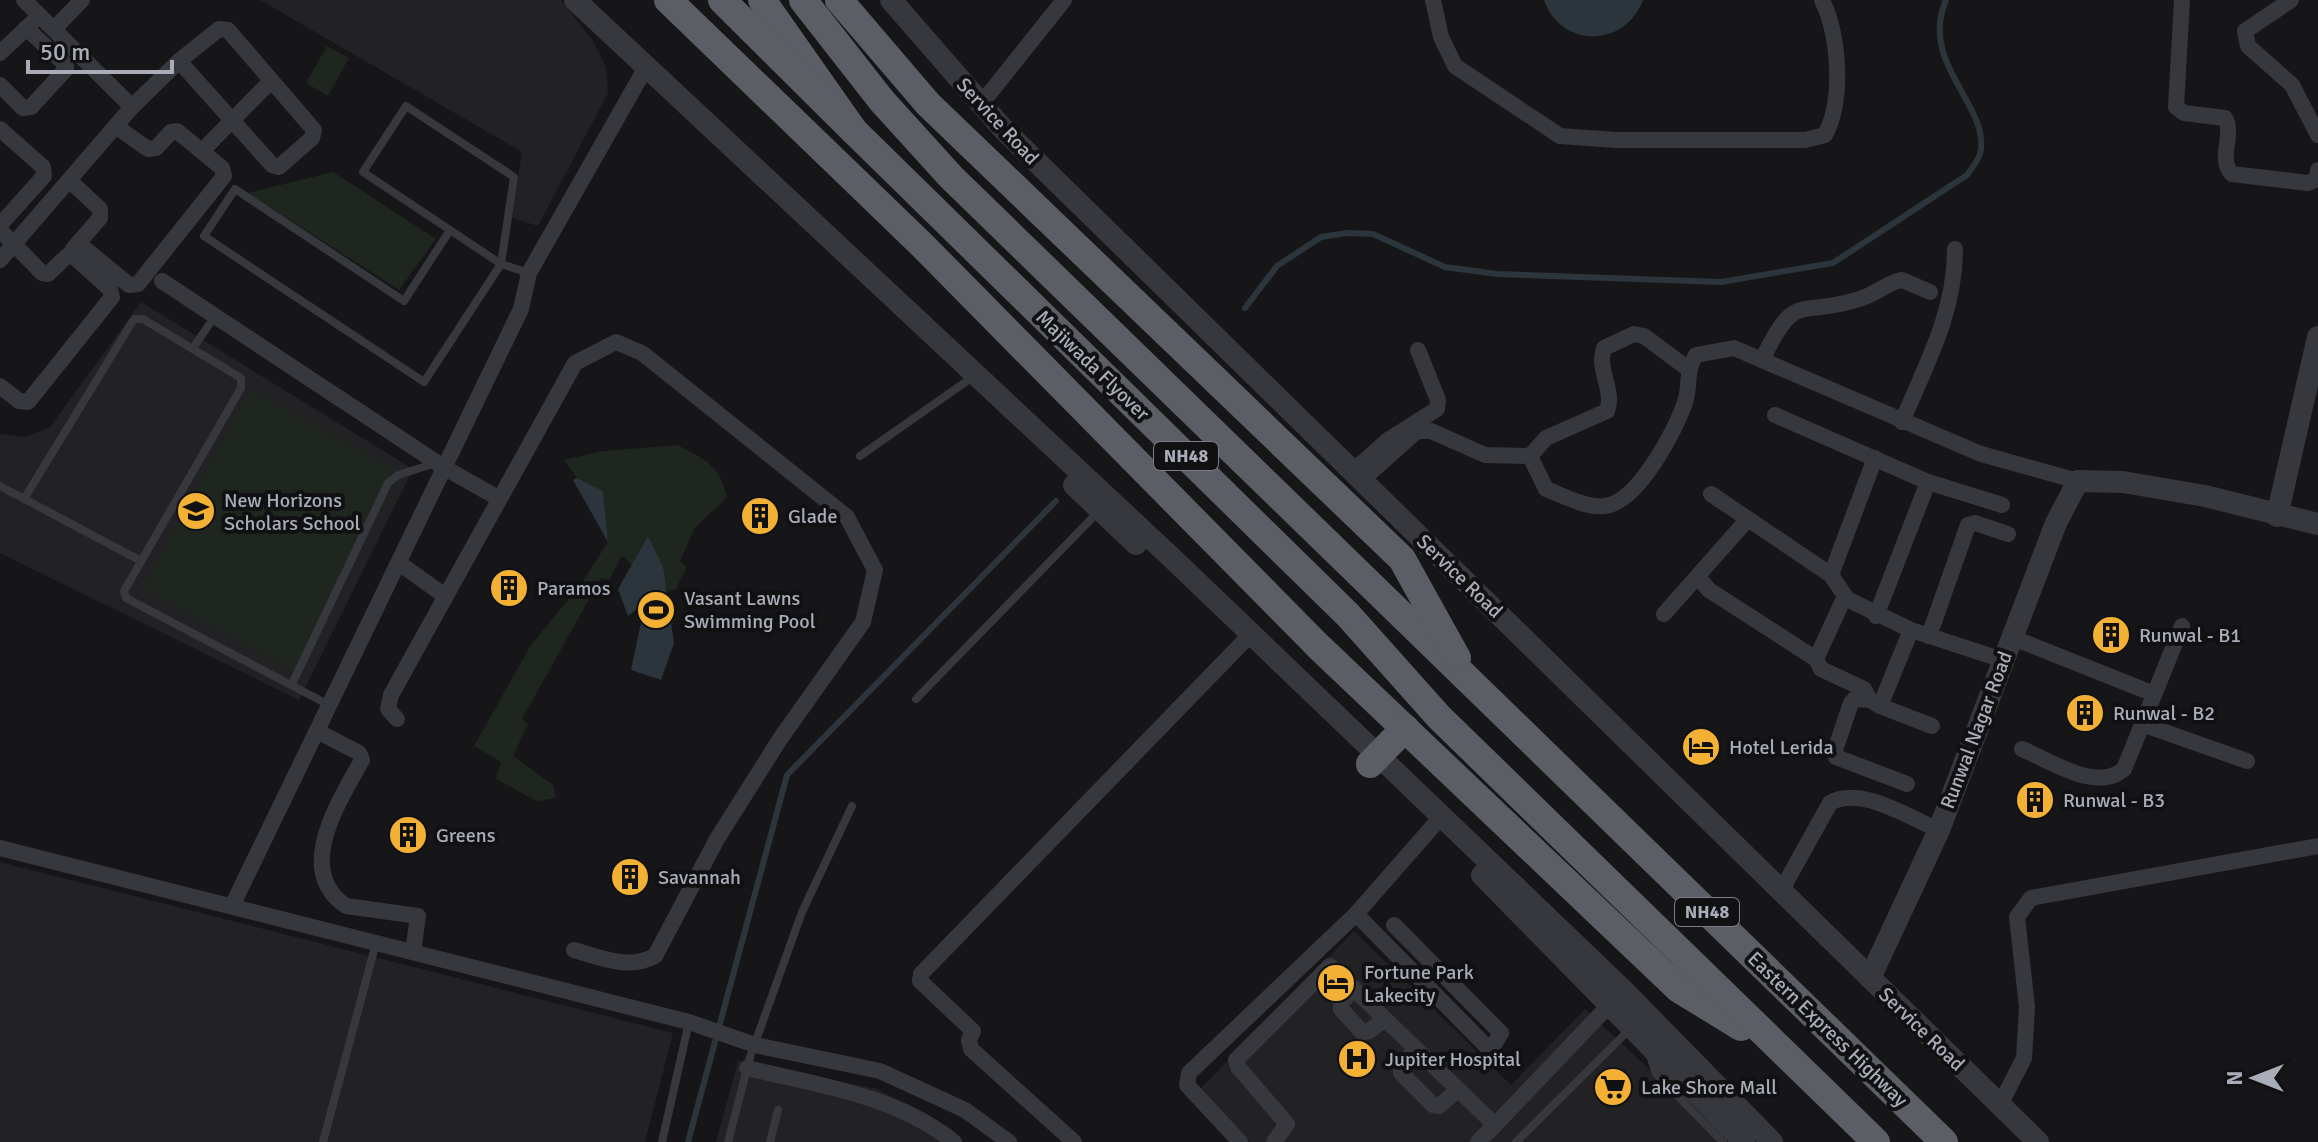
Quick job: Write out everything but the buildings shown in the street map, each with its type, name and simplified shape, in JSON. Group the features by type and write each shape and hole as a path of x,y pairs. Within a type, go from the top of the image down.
{"highway":[{"path":"668,0 922,245 1296,624 1679,989 1786,1055"},
{"path":"695,26 722,0 854,131"},
{"name":"Majiwada Flyover","path":"762,0 854,131 1348,615 1439,717 1786,1055"},
{"name":"Majiwada Flyover","path":"803,0 882,101 951,177 1471,682"},
{"path":"839,0 928,104 1402,559 1471,682"},
{"name":"Eastern Express Highway","path":"1471,682 1944,1142"},
{"path":"1381,767 1412,735"},
{"name":"NH48","path":"1786,1055 1876,1142"}],"street":[{"path":"24,0 132,107"},
{"path":"54,29 82,0"},
{"path":"575,0 1050,447 1069,460 1247,639 1617,998 1772,1142"},
{"name":"Service Road","path":"891,0 981,104 2038,1142"},
{"path":"981,104 1064,0"},
{"path":"1433,0 1441,37 1455,66 1560,136 1617,140 1805,140 1825,135 1834,119 1836,72 1829,14 1822,0"},
{"path":"2182,0 2176,107 2184,113 2225,118 2229,123 2225,163 2232,174 2308,183 2317,179 2318,170"},
{"path":"2291,0 2245,31 2248,46 2292,85 2318,135"},
{"path":"0,53 40,15"},
{"path":"0,85 23,108 31,107 66,69 66,65 26,28"},
{"path":"0,260 132,107 179,61 219,29 228,30 314,130 312,138 279,167 272,165 179,61"},
{"path":"232,906 399,563 441,465 521,309 529,273 645,69"},
{"path":"202,151 270,82"},
{"path":"78,243 129,285 138,284 224,176 222,168 177,131 171,132 156,148 148,149 117,127"},
{"path":"0,129 43,167 44,176 0,228 42,273 48,274 67,256 100,218 100,209 70,181"},
{"path":"1902,422 1947,318 1955,277 1955,249"},
{"path":"0,386 19,401 28,402 112,297 110,289 73,256 67,256"},
{"path":"1762,360 1776,331 1788,315 1798,309 1864,298 1902,280 1930,292"},
{"path":"162,281 441,465 498,498"},
{"path":"1357,476 1417,431 1431,431 1485,455 1530,456 1546,438 1607,411 1611,402 1601,356 1604,348 1634,334 1644,336 1687,368"},
{"path":"2277,516 2318,337"},
{"path":"397,719 388,709 391,695 575,363 616,342 642,353 847,517 875,570 863,622 725,826 655,956 643,963 621,963 574,950"},
{"path":"1530,456 1546,489 1583,504 1607,506 1625,494 1654,465 1687,397 1687,368 1696,355 1734,348 1981,454 2078,481 2123,482 2205,496 2318,524"},
{"path":"1357,476 1388,440 1437,409 1438,400 1418,350"},
{"path":"1775,415 1928,482 2002,505"},
{"path":"1050,447 1058,470 1247,639"},
{"path":"1831,575 1875,458"},
{"name":"Runwal Nagar Road","path":"1870,978 1939,830 2056,523 2078,481"},
{"path":"1876,616 1928,482"},
{"path":"1711,494 1831,575 1845,596 1876,616 2003,660"},
{"path":"1664,614 1748,519"},
{"path":"1929,636 1968,525 1975,523 2008,534"},
{"path":"399,563 445,596"},
{"path":"1698,577 1709,590 1816,659 1821,669 1864,689 1875,703"},
{"path":"1816,659 1845,596"},
{"path":"2022,749 2097,780 2113,779 2124,769 2182,626"},
{"path":"1875,703 1911,630"},
{"path":"2011,637 2154,694"},
{"path":"1074,1142 971,1049 969,1040 973,1031 920,981 921,974 1247,639"},
{"path":"1907,784 1836,757 1835,750 1851,703 1855,699 1875,703 1932,726"},
{"path":"2142,724 2247,761"},
{"path":"317,731 359,753 362,760 339,800 320,850 327,879 339,901 346,906 418,916 413,952"},
{"path":"1781,891 1830,803 1838,798 1863,799 1939,830"},
{"path":"1240,1142 1187,1085 1189,1073 1356,914 1437,821"},
{"path":"2000,1105 2024,1058 2027,1007 2017,917 2031,898 2318,846"},
{"path":"0,848 689,1022 755,1045 880,1071 965,1110 1009,1142"},
{"path":"1356,914 1487,1047 1495,1043 1501,1033 1394,925"},
{"path":"1274,1142 1287,1124 1238,1067 1236,1060 1330,966 1495,1125"},
{"path":"1354,988 1341,1003 1341,1009 1362,1032 1369,1031 1385,1019"},
{"path":"1617,998 1630,1029 1744,1142"},
{"path":"1478,1142 1617,998"},
{"path":"1416,1049 1401,1065 1401,1073 1433,1105 1439,1106 1458,1090"},
{"path":"747,1068 876,1099 934,1127 954,1142"}],"lane":[{"path":"450,230 404,301 235,189 204,236 424,382 501,264 514,177 406,106 363,172 450,230 501,264 529,273"},
{"path":"193,348 215,316"},
{"path":"24,499 134,319 143,319 241,378 241,388 124,591 126,598 329,705"},
{"path":"860,456 974,376"},
{"path":"292,684 388,483 398,475 441,465"},
{"path":"0,486 141,561"},
{"path":"916,699 1100,510"},
{"path":"728,1142 747,1068 802,912 852,806"},
{"path":"323,1142 377,943"},
{"path":"662,1142 689,1022"},
{"path":"1516,1142 1630,1029"},
{"path":"1648,1047 1656,1074 1723,1142"},
{"path":"770,1142 778,1110"}],"shaded area":[{"path":"260,0 561,0 593,41 606,67 608,93 538,226 512,218 522,152"},
{"path":"1544,0 1643,0 1634,16 1622,27 1608,34 1593,36 1578,34 1564,27 1552,16"},
{"path":"327,46 349,58 328,96 306,83"},
{"path":"333,172 436,239 399,290 248,193"},
{"name":"New Horizons Scholars School","path":"141,302 413,469 299,700 0,553 0,434 26,437 50,427"},
{"path":"250,390 401,473 294,671 143,588"},
{"path":"677,445 711,465 721,479 727,498 695,527 680,561 687,567 676,589 668,592 647,537 632,565 622,556 609,580 601,578 522,719 528,724 513,756 553,785 556,798 537,801 496,779 501,762 474,746 531,645 581,584 608,542 603,491 577,478 564,460 603,451"},
{"path":"577,478 603,491 608,542 573,480"},
{"name":"Vasant Lawns Swimming Pool","path":"648,536 663,567 674,643 661,680 631,670 642,605 628,616 618,589"},
{"path":"0,862 673,1033 645,1142 0,1142"},
{"name":"Jupiter Hospital","path":"1354,931 1511,1085 1585,1009 1727,1142 1250,1142 1198,1091"},
{"path":"738,1061 877,1089 931,1116 957,1142 716,1142"}],"waterway":[{"path":"1245,308 1277,266 1321,237 1347,233 1373,234 1445,267 1497,274 1721,282 1833,263 1967,175 1979,157 1981,137 1976,119 1941,44 1940,23 1946,0"},
{"path":"688,1142 787,775 1056,501"}],"place":[{"name":"New Horizons Scholars School","path":"196,511"},
{"name":"Glade","path":"760,516"},
{"name":"Paramos","path":"509,588"},
{"name":"Vasant Lawns Swimming Pool","path":"656,610"},
{"name":"Runwal - B1","path":"2111,635"},
{"name":"Runwal - B2","path":"2085,713"},
{"name":"Hotel Lerida","path":"1701,747"},
{"name":"Runwal - B3","path":"2035,800"},
{"name":"Greens","path":"408,835"},
{"name":"Savannah","path":"630,877"},
{"name":"Fortune Park Lakecity","path":"1336,983"},
{"name":"Jupiter Hospital","path":"1357,1059"},
{"name":"Lake Shore Mall","path":"1613,1087"}]}
